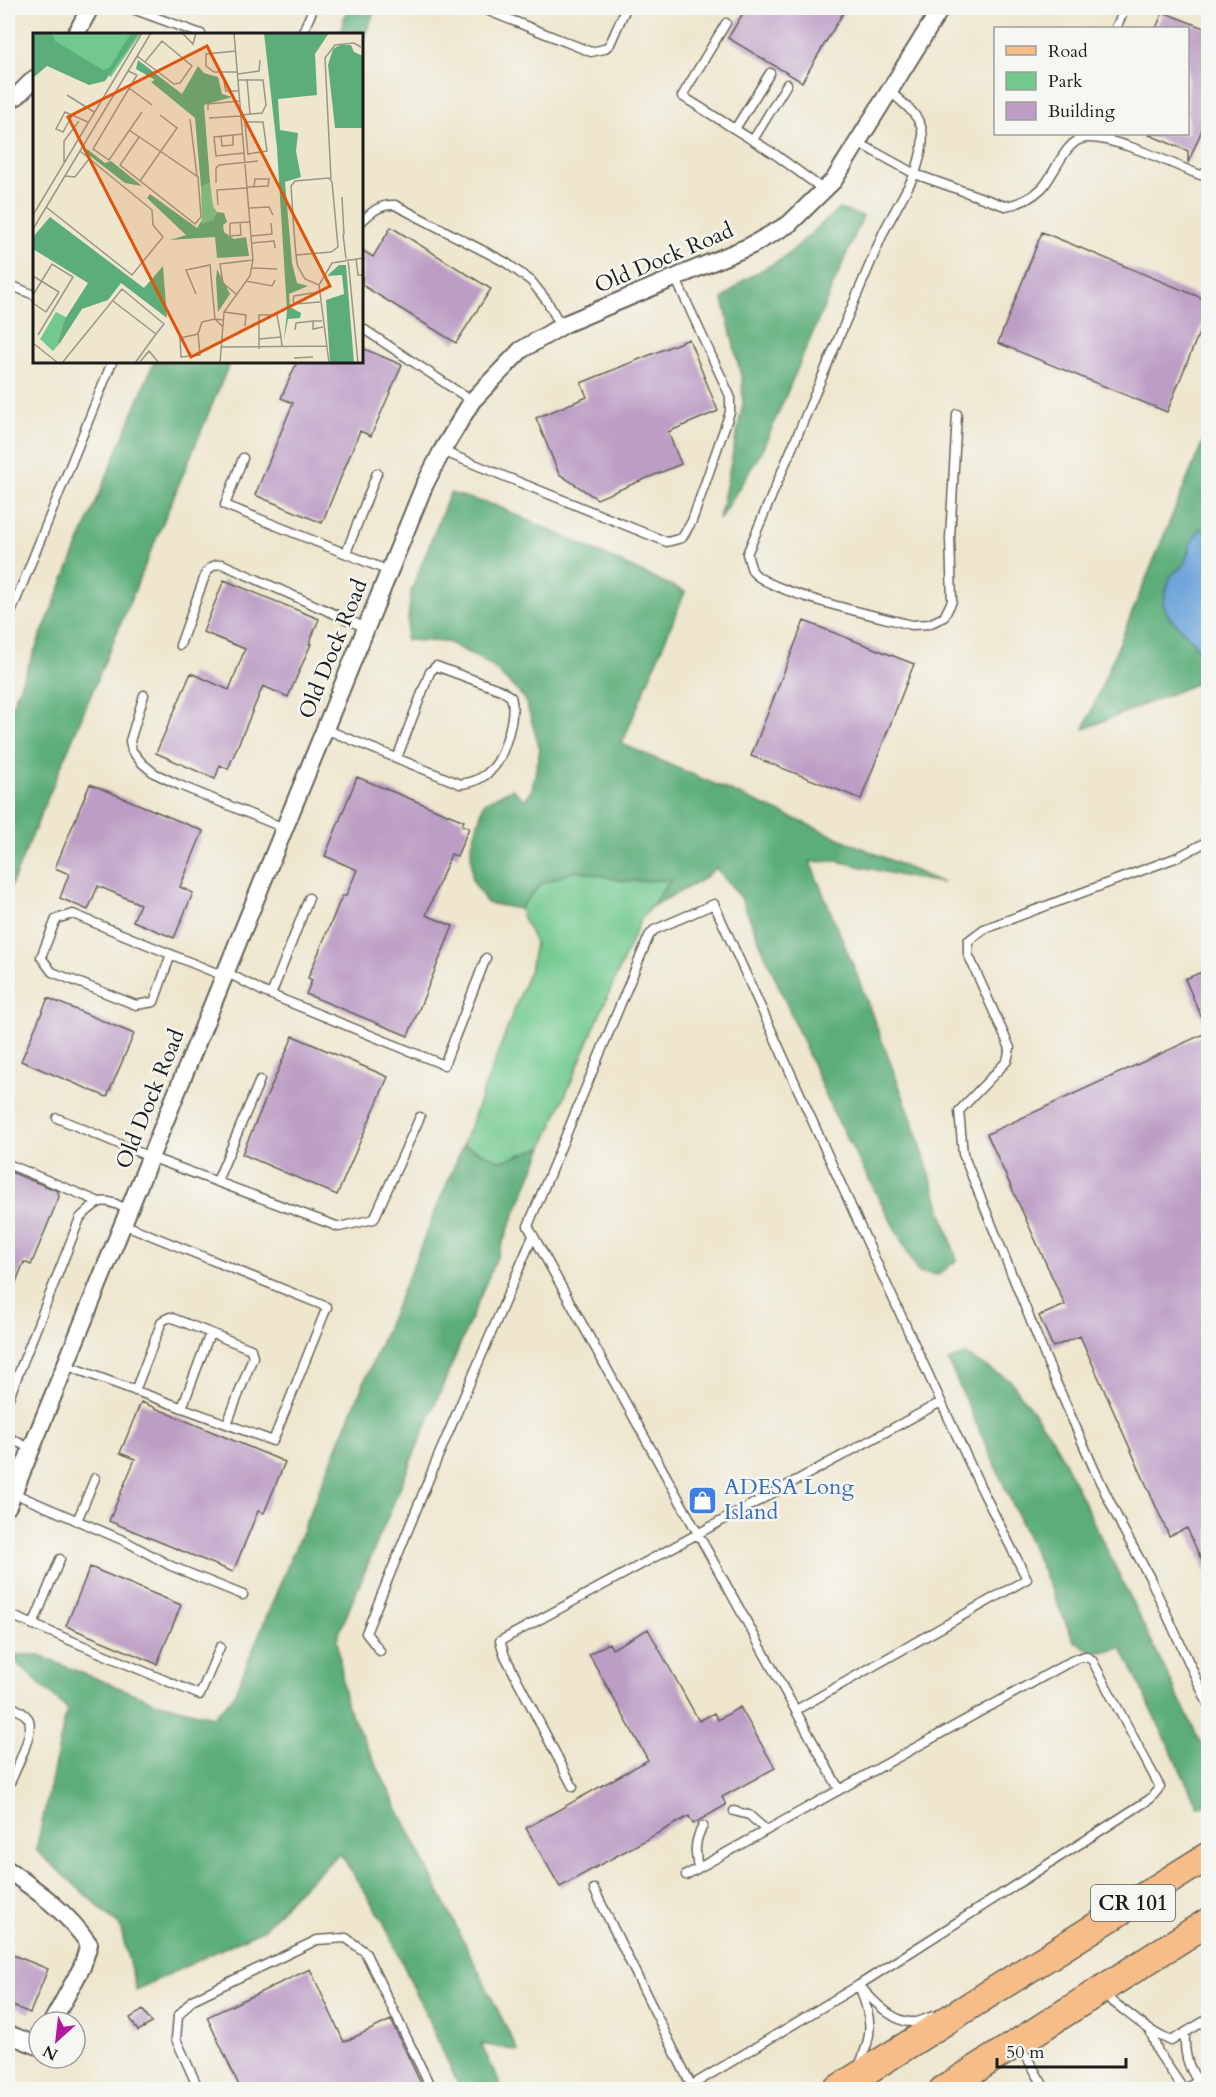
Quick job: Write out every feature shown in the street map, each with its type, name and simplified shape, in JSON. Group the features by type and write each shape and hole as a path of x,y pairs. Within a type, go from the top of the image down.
{"main road":[{"name":"CR 101","path":"845,2084 1209,1856"},
{"name":"CR 101","path":"944,2090 1209,1922"}],"street":[{"path":"77,33 90,8"},
{"name":"Old Dock Road","path":"10,1499 424,486 472,401 521,350 561,326 750,246 789,224 834,180 941,8"},
{"path":"8,100 17,96 33,80"},
{"path":"8,1870 45,1896 77,1926 89,1944 82,1967 59,2010"},
{"path":"8,2034 27,2042"}],"lane":[{"path":"130,8 198,33"},
{"path":"302,33 312,8"},
{"path":"482,8 591,52 610,45 626,8"},
{"path":"1116,27 1125,8"},
{"path":"726,23 682,96 753,140 824,190"},
{"path":"735,129 770,73"},
{"path":"753,140 787,84"},
{"path":"889,91 917,116 924,135 915,174 884,231 751,544 747,554 753,572 768,582 808,598 912,626 929,624 944,617 952,601 950,538 957,414"},
{"path":"1073,144 1077,135"},
{"path":"857,142 902,169 1005,206 1014,205 1042,189 1062,156 1073,144 1084,138 1127,146 1200,176 1209,172"},
{"path":"363,220 374,210 387,204 395,205 505,262 531,280 547,301 561,326"},
{"path":"442,451 667,542 682,538 692,521 730,412 730,396 675,277"},
{"path":"8,284 33,295"},
{"path":"363,329 472,401"},
{"path":"8,620 112,363"},
{"path":"243,458 225,505 389,571"},
{"path":"346,554 377,473"},
{"path":"180,645 206,573 210,567 217,564 222,564 366,628"},
{"path":"325,729 460,784 471,783 494,768 500,756 513,712 511,697 501,690 441,666 433,668 397,758"},
{"path":"144,695 130,741 132,751 142,763 154,773 179,785 284,828"},
{"path":"1209,841 1178,857 984,929 968,941 968,954 1010,1048 1007,1061 959,1110 963,1154 1049,1366 1095,1471 1150,1578 1209,1704"},
{"path":"271,995 309,898"},
{"path":"796,1710 1027,1580 941,1402 714,904 654,930 649,936 528,1226 839,1789"},
{"path":"171,954 154,1002 136,1005 52,972 41,957 56,919 73,914 444,1065 486,958"},
{"path":"217,1181 260,1080"},
{"path":"57,1118 150,1157 339,1227 374,1219 420,1117"},
{"path":"8,1164 97,1202"},
{"path":"8,1400 80,1218 97,1202 107,1200 126,1217 327,1307 273,1441 65,1365"},
{"path":"380,1651 366,1633 532,1236"},
{"path":"135,1390 162,1321 171,1317 251,1349 254,1358 227,1424"},
{"path":"182,1408 210,1333"},
{"path":"573,1787 505,1656 500,1641 941,1402"},
{"path":"8,1437 31,1449"},
{"path":"77,1521 95,1478"},
{"path":"10,1499 77,1521 125,1541 171,1566 243,1595"},
{"path":"33,1625 60,1559"},
{"path":"8,1614 200,1695 220,1647"},
{"path":"594,1889 688,2087 859,1985 1150,1799 1160,1787 1092,1659 1085,1656 1075,1659 686,1875"},
{"path":"8,1705 28,1718 31,1729 9,1785"},
{"path":"734,1811 749,1815 766,1830"},
{"path":"698,1868 694,1849 703,1826"},
{"path":"199,2090 176,2039 177,2016 192,2000 317,1940 346,1938 365,1952 432,2090"},
{"path":"859,1985 873,2001 891,2015 913,2023 976,2002"},
{"path":"845,2084 866,2051 870,2034 871,2022 859,1985"},
{"path":"1098,1992 1122,2008 1151,2033 1171,2042 1209,2019"},
{"path":"1151,2033 1158,2052 1184,2090 1209,2074"},
{"path":"1185,2033 1186,2057 1198,2081"},
{"path":"1017,2042 1046,2090"}],"green space":[{"path":"347,8 376,8 363,40 363,33 340,33"},
{"path":"838,209 863,216 762,451 719,520 743,404 742,380 723,299 742,281 785,257"},
{"path":"154,363 230,363 8,893 8,715"},
{"path":"1208,429 1208,532 1200,529 1191,543 1184,565 1170,577 1167,590 1169,617 1198,649 1208,638 1208,679 1084,729"},
{"path":"450,493 497,506 685,592 622,744 943,883 837,861 810,862 855,970 914,1125 957,1260 938,1275 918,1272 832,1110 741,898 716,868 702,880 651,907 671,880 624,881 577,870 541,884 519,909 487,903 472,880 471,847 484,803 512,789 525,800 532,789 540,749 525,699 492,666 448,642 406,640 411,591"},
{"path":"577,870 624,881 671,880 640,921 543,1147 502,1161 463,1145 531,966 535,943 519,909 541,884"},
{"path":"463,1145 502,1161 543,1147 337,1638 346,1704 518,2051 481,2044 503,2090 460,2089 383,1921 340,1853 292,1897 264,1929 136,1990 120,1926 36,1850 67,1709 8,1655 37,1655 155,1702 213,1717 233,1697"},
{"path":"965,1355 1010,1380 1053,1439 1208,1758 1208,1805 1198,1807 1122,1648 1095,1653 1074,1641 948,1361"}],"water":[{"path":"1200,529 1208,532 1208,638 1198,649 1169,617 1163,603 1170,577 1184,565 1191,543"}],"building":[{"path":"746,8 846,8 802,82 728,38"},
{"path":"1163,12 1209,30 1209,113 1188,163 1188,151 1149,135 1189,135 1189,27 1156,27"},
{"path":"391,227 491,289 456,343 363,286 363,251 373,257"},
{"path":"1042,232 1209,301 1209,308 1167,412 998,343"},
{"path":"689,339 718,411 668,432 681,464 597,499 559,474 536,418 587,397 581,383"},
{"path":"363,348 402,365 371,436 360,431 322,523 255,495 293,403 281,398 297,363 363,363"},
{"path":"224,580 319,619 288,697 263,686 228,769 220,765 215,779 156,753 191,673 229,690 245,649 203,632"},
{"path":"804,621 914,664 861,799 751,756"},
{"path":"357,777 464,821 462,825 469,828 457,856 451,854 426,915 453,926 408,1036 306,994 312,980 308,978 342,896 346,896 357,870 325,856"},
{"path":"90,784 203,831 180,887 193,893 174,938 133,921 140,904 98,886 88,910 60,898 69,874 55,868"},
{"path":"1209,969 1209,1577 1187,1528 1169,1536 1080,1336 1053,1347 1039,1316 1065,1305 987,1134 1208,1032 1185,979"},
{"path":"48,998 134,1034 107,1097 21,1061"},
{"path":"293,1036 388,1077 337,1195 242,1154"},
{"path":"8,1171 58,1191 59,1197 31,1265 24,1262 8,1302"},
{"path":"141,1402 285,1462 264,1513 258,1511 233,1572 109,1521 135,1459 120,1453"},
{"path":"90,1567 181,1605 157,1664 66,1626"},
{"path":"648,1629 699,1721 714,1713 718,1720 740,1707 775,1768 722,1797 726,1805 693,1824 689,1816 560,1887 526,1828 648,1760 589,1654 609,1643 612,1649"},
{"path":"8,1953 48,1969 31,2010 27,2012 8,2004"},
{"path":"310,1969 344,2042 391,2020 424,2090 241,2090 207,2017"},
{"path":"143,2010 152,2023 138,2031 130,2018"}],"place":[{"name":"ADESA Long Island","path":"703,1500"}]}
